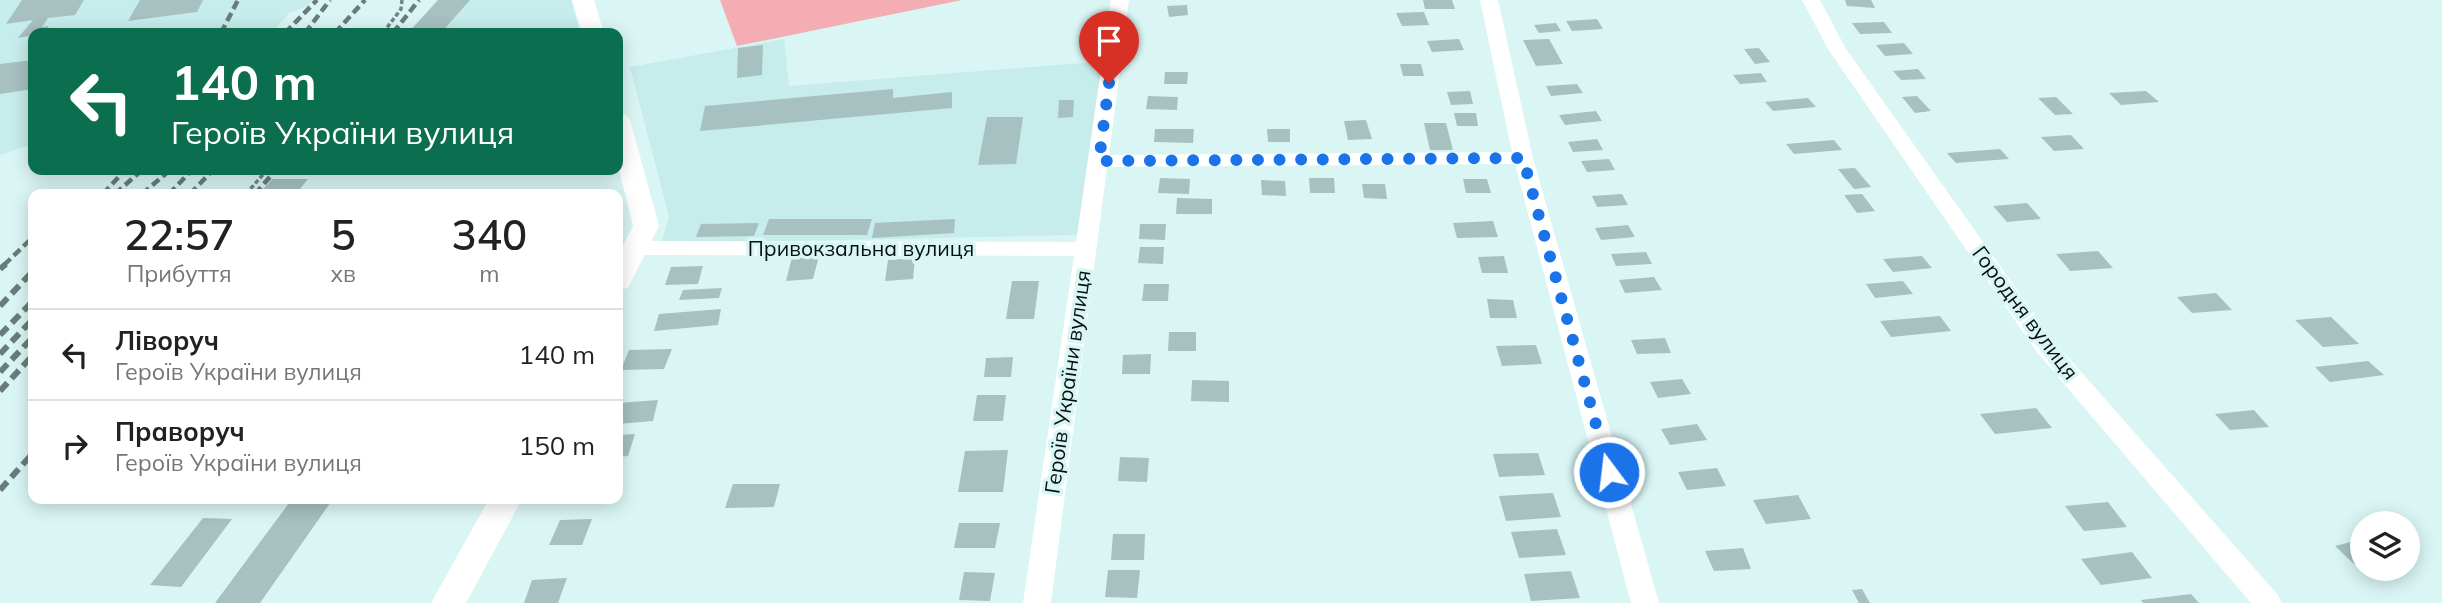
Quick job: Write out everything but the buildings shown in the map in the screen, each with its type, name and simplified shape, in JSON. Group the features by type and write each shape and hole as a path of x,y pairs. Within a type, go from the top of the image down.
{"street":[{"path":"583,0 591,28"},
{"name":"Героїв України вулиця","path":"1037,603 1120,0"},
{"path":"1489,0 1523,158 1645,603"},
{"name":"Городня вулиця","path":"1811,0 1837,48 2044,345 2268,603"},
{"path":"623,139 646,226 623,271"},
{"path":"1099,161 1523,158"},
{"name":"Привокзальна вулиця","path":"635,248 1086,249"},
{"path":"448,603 503,504"}],"path":[{"path":"387,28 401,9 402,0"},
{"path":"250,189 263,175"}],"shaded area":[{"path":"0,0 312,0 308,6 289,13 276,28 28,28 28,146 0,155"},
{"path":"438,0 571,0 579,28 413,28"},
{"path":"720,0 962,0 737,46"},
{"path":"784,39 789,86 1107,61 1078,235 661,244 669,217 630,67"}],"railway":[{"path":"224,28 238,0"},
{"path":"290,28 317,0"},
{"path":"309,28 330,0"},
{"path":"340,28 365,0"},
{"path":"397,28 419,0"},
{"path":"108,189 120,175"},
{"path":"121,189 136,175"},
{"path":"148,189 164,175"},
{"path":"174,189 187,175"},
{"path":"195,189 208,175"},
{"path":"259,189 272,175"},
{"path":"4,265 28,242"},
{"path":"0,269 6,264"},
{"path":"0,306 28,276"},
{"path":"0,335 28,306"},
{"path":"0,354 28,324"},
{"path":"0,372 28,342"},
{"path":"0,391 28,360"},
{"path":"0,490 28,459"}],"route":[{"path":"1109,83 1099,161 1523,158 1609,472"}]}
